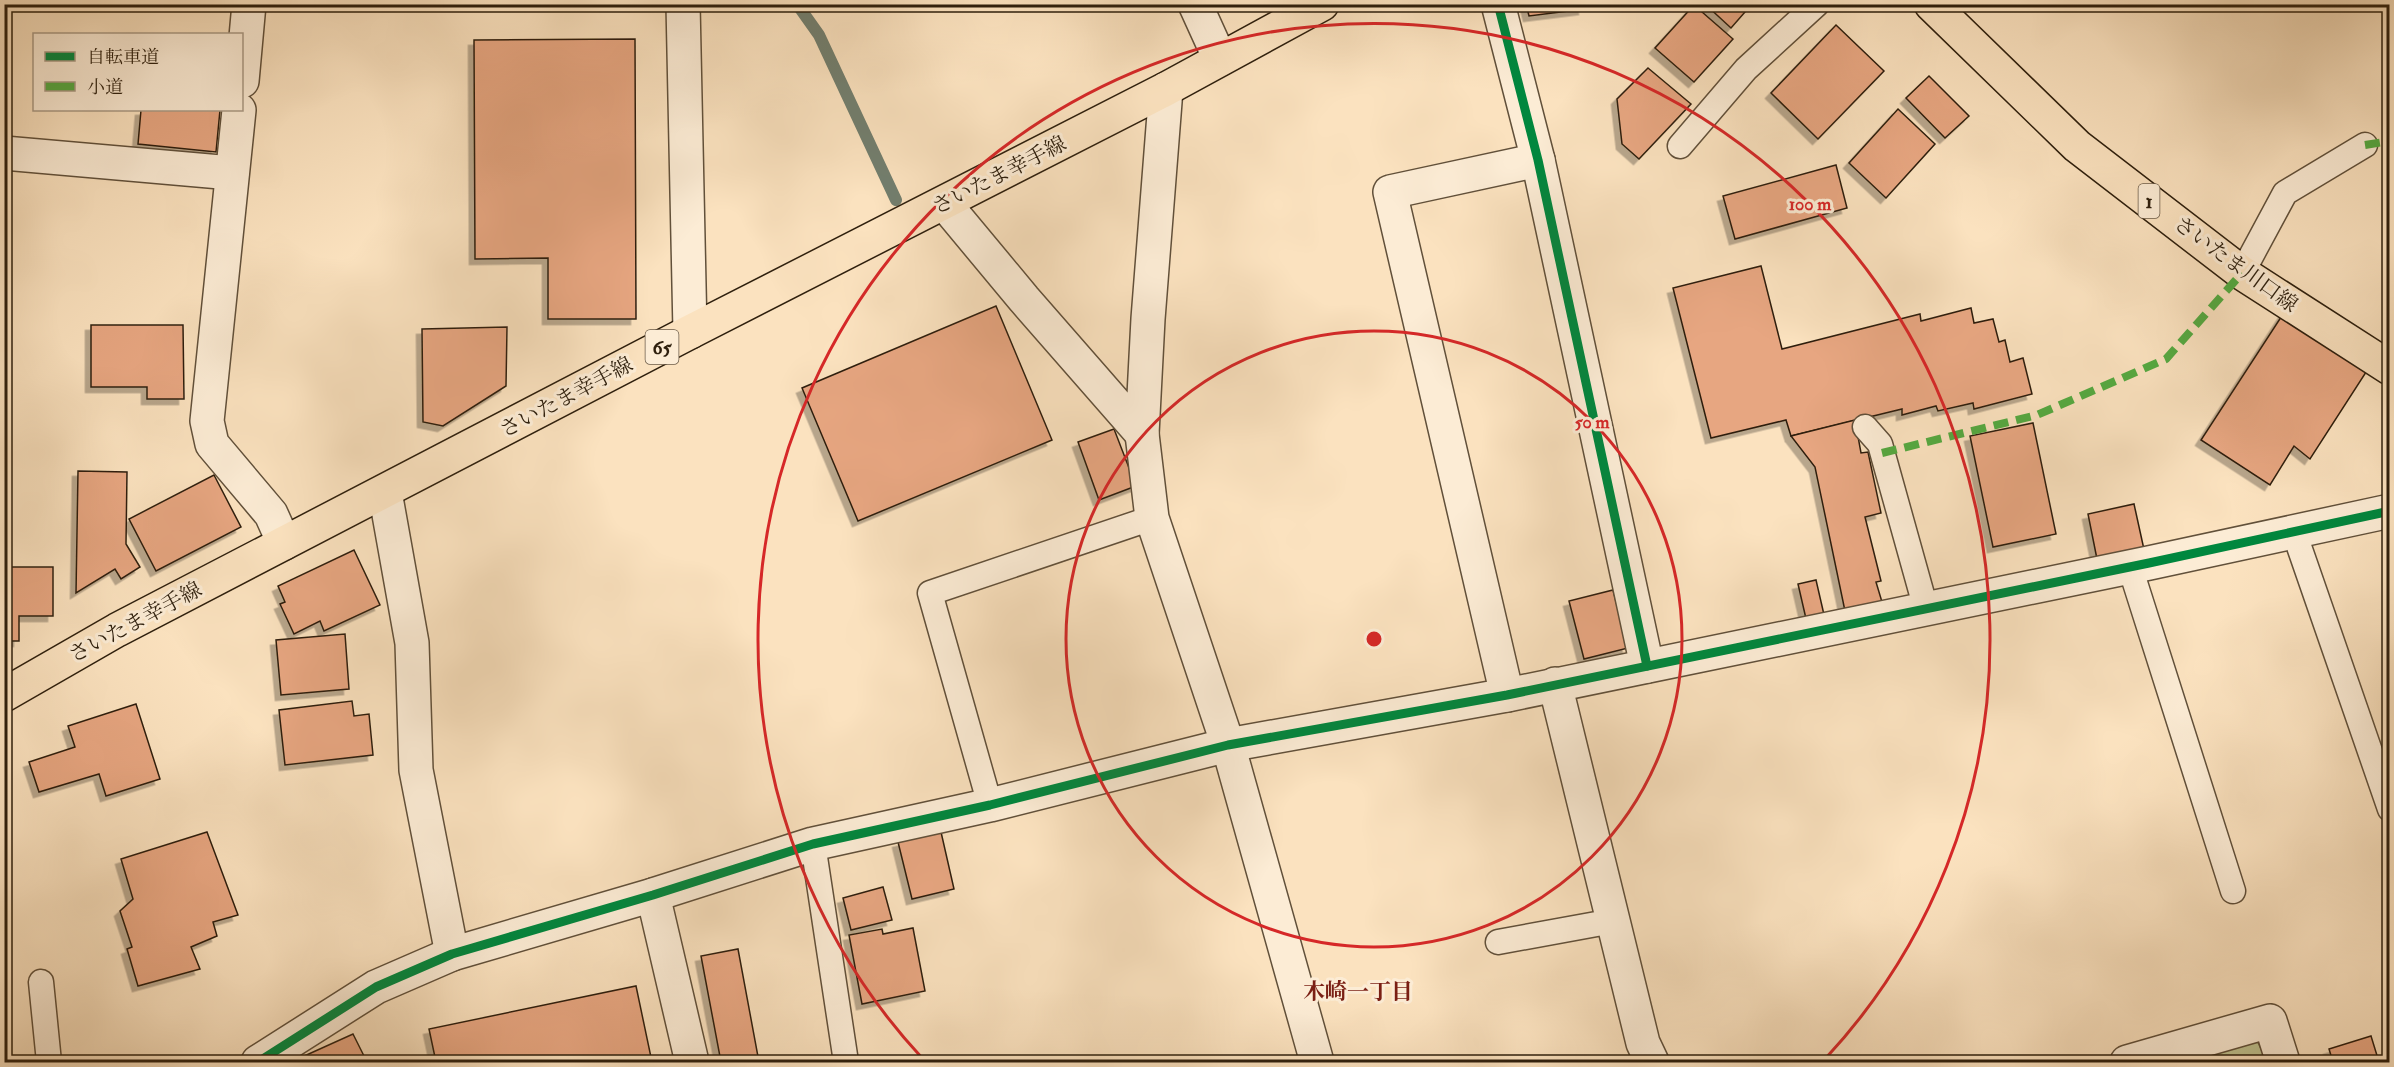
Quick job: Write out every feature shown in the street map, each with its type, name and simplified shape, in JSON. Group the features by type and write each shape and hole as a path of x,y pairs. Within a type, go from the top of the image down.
{"main road":[{"name":"さいたま幸手線","path":"4,695 117,630 690,332 945,204 1166,89 1322,4"},
{"name":"さいたま川口線","path":"1931,4 2077,146 2242,273 2390,368"}],"street":[{"path":"243,70 249,4"},
{"path":"683,4 690,332"},
{"path":"1195,4 1220,59"},
{"path":"1498,4 1538,160 1647,666"},
{"path":"1166,89 1148,319 1142,434 1152,518 1228,745 1317,1062"},
{"path":"239,111 207,421 212,444 272,514 284,543"},
{"path":"4,153 232,173"},
{"path":"1507,694 1390,192 1538,160"},
{"path":"945,204 1142,434"},
{"path":"385,492 412,643 416,770 452,954"},
{"path":"258,1062 376,987 452,954 653,895 813,844 990,805 1228,745 1647,666 2390,512"},
{"path":"1555,684 1643,1043 1652,1062"},
{"path":"653,895 692,1062"},
{"path":"2127,1062 2270,1021 2283,1062"}],"lane":[{"path":"1680,146 1746,69 1817,4"},
{"path":"2242,273 2285,193 2365,145"},
{"path":"1865,427 1880,444 1926,609"},
{"path":"990,805 930,593 1152,518"},
{"path":"2294,532 2390,809"},
{"path":"2130,567 2234,891"},
{"path":"813,844 846,1062"},
{"path":"1497,942 1613,921"},
{"path":"41,982 49,1062"}],"green space":[{"path":"2255,1036 2267,1062 2199,1062 2196,1050"}],"building":[{"path":"1526,4 1583,4 1584,9 1529,16"},
{"path":"1705,4 1752,4 1731,28"},
{"path":"1694,5 1733,39 1694,82 1655,48"},
{"path":"1836,25 1884,71 1818,139 1771,93"},
{"path":"635,39 636,319 548,319 548,258 475,259 474,40"},
{"path":"1648,68 1691,104 1639,159 1622,144 1617,99"},
{"path":"1929,76 1969,116 1945,138 1906,98"},
{"path":"1898,109 1935,144 1886,198 1849,163"},
{"path":"141,111 220,111 216,152 138,144"},
{"path":"1836,165 1847,208 1735,239 1723,196"},
{"path":"1761,266 1782,349 1920,314 1921,321 1971,308 1974,323 1993,319 1999,342 2005,340 2010,362 2023,358 2032,394 1974,409 1973,403 1938,411 1936,406 1902,415 1902,409 1791,436 1786,420 1711,438 1673,288"},
{"path":"996,306 1052,440 858,521 802,388"},
{"path":"2285,311 2370,366 2310,459 2294,446 2270,485 2201,440"},
{"path":"91,325 183,325 184,399 147,399 147,387 91,387"},
{"path":"507,327 506,386 443,426 423,422 422,329"},
{"path":"1855,420 1861,453 1868,452 1881,513 1865,517 1881,581 1876,582 1882,602 1845,611 1815,467 1791,436"},
{"path":"2033,423 2056,534 1993,547 1970,436"},
{"path":"1114,429 1136,486 1099,500 1078,442"},
{"path":"78,471 127,472 126,544 140,567 121,579 115,569 76,593"},
{"path":"214,475 241,527 156,571 129,519"},
{"path":"2134,504 2145,554 2098,564 2088,514"},
{"path":"354,550 380,605 324,631 320,621 294,634 280,604 285,602 278,586"},
{"path":"4,567 53,567 53,616 19,616 19,641 4,641"},
{"path":"1816,580 1825,619 1807,623 1798,584"},
{"path":"1613,590 1628,648 1584,659 1569,601"},
{"path":"345,634 349,689 281,695 276,640"},
{"path":"352,701 354,716 369,714 373,755 285,765 279,710"},
{"path":"136,704 160,779 106,796 99,774 39,792 29,762 75,747 68,726"},
{"path":"207,832 238,915 213,922 217,936 191,947 200,969 138,986 127,949 132,947 120,911 133,899 121,859"},
{"path":"941,832 954,889 912,899 898,842"},
{"path":"883,887 892,920 851,930 843,898"},
{"path":"913,928 925,991 862,1004 849,935 882,929 883,934"},
{"path":"738,949 759,1062 721,1062 701,956"},
{"path":"636,986 652,1062 436,1062 429,1029"},
{"path":"353,1034 367,1062 291,1062"},
{"path":"2371,1036 2379,1062 2333,1062 2329,1049"}],"waterway":[{"path":"797,4 819,35 896,200"}],"marked path":[{"path":"2365,145 2390,141"},
{"path":"1882,453 2037,415 2166,359 2242,273"}],"cycle path":[{"path":"1498,4 1538,160 1647,666"},
{"path":"258,1062 376,987 452,954 653,895 813,844 990,805 1228,745 1507,695 2390,511"}],"district":[{"name":"木崎一丁目","path":"1358,991"}]}
